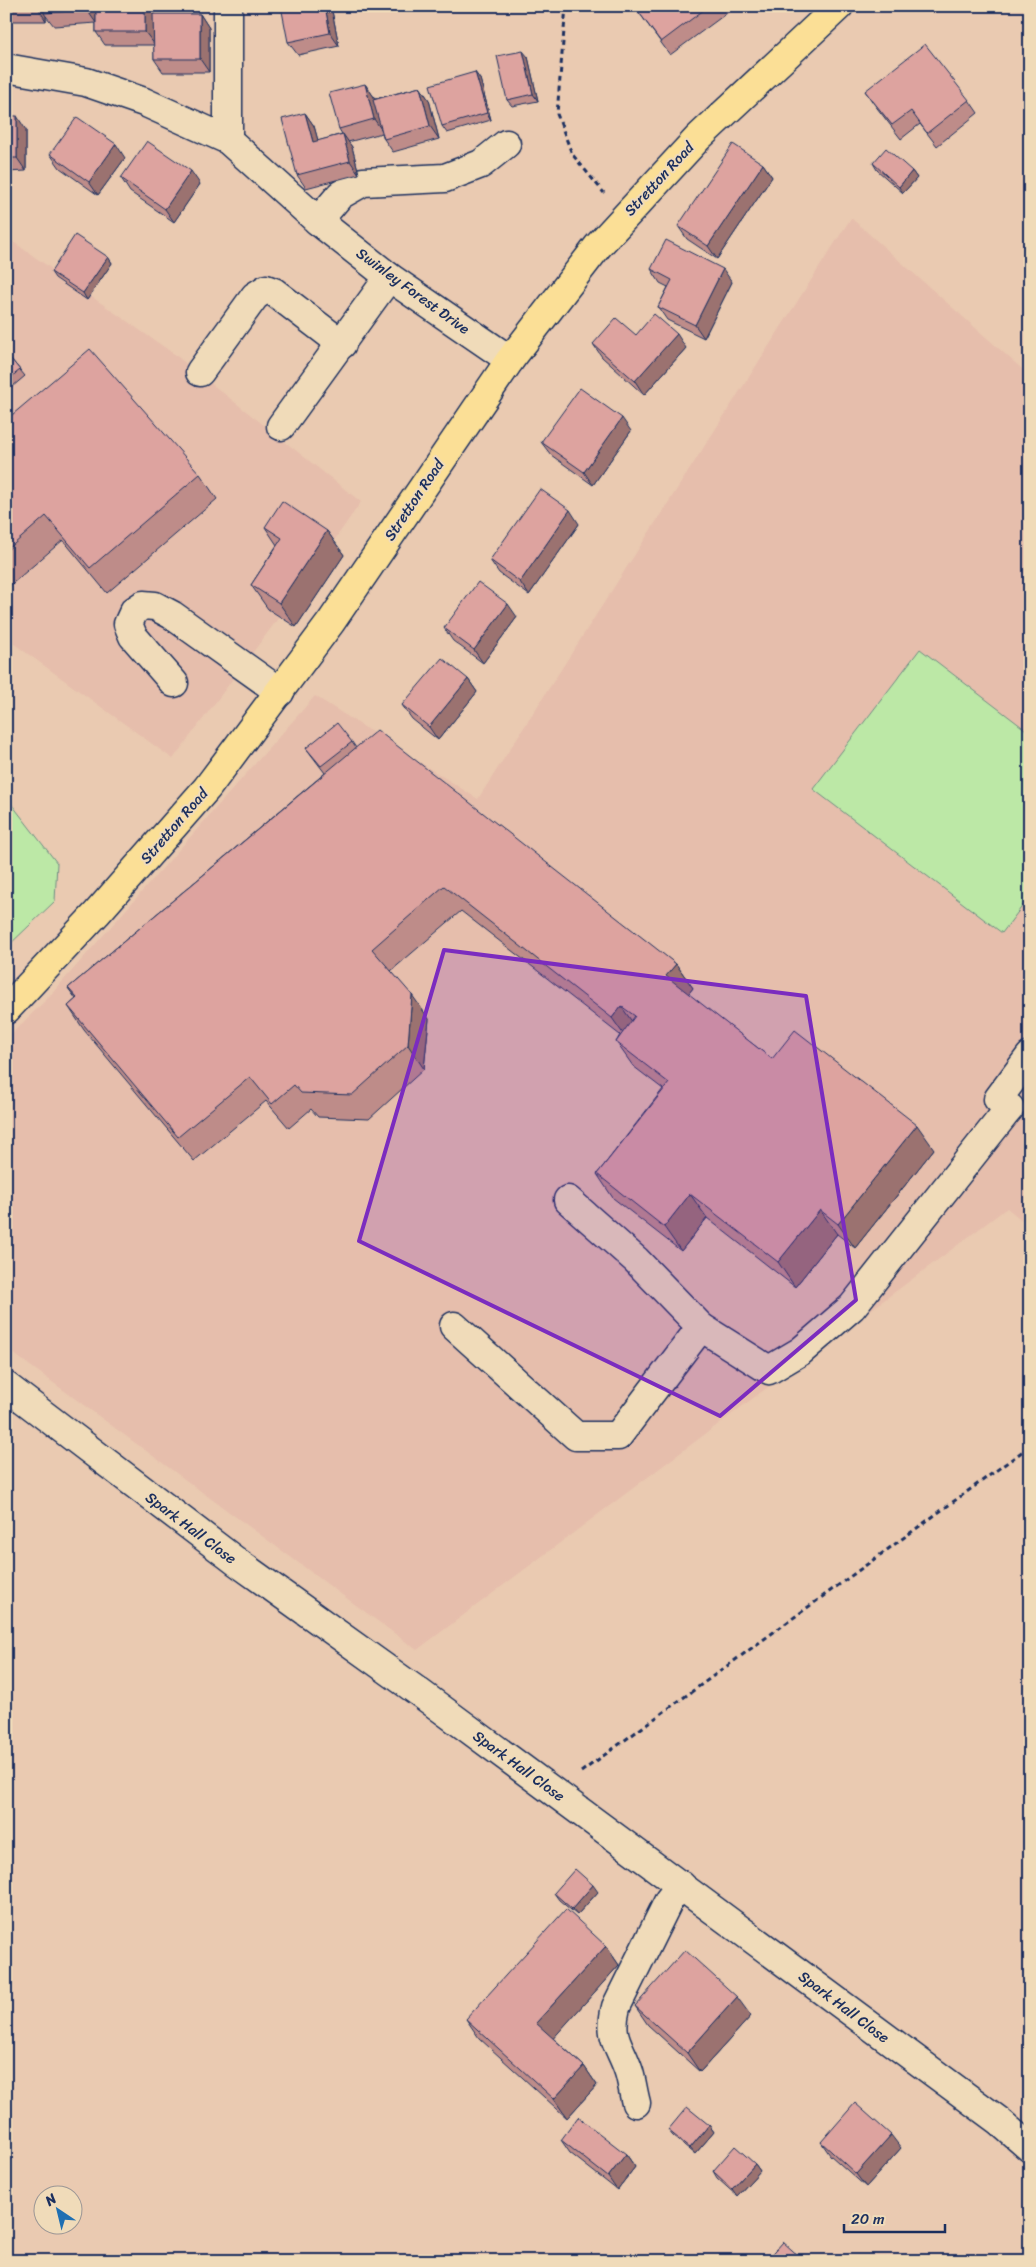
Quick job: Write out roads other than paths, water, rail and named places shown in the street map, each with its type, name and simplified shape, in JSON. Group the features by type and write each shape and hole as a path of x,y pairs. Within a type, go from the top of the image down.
{"main road":[{"name":"Stretton Road","path":"6,1010 97,913 207,788 331,622 510,360 598,246 698,138 839,6"}],"street":[{"path":"228,6 228,140"},
{"name":"Swinley Forest Drive","path":"6,68 86,82 144,102 228,140 318,221 390,276 510,360"},
{"path":"318,221 340,195 363,182 445,178 481,164 506,144"},
{"path":"281,426 390,276"},
{"path":"200,372 254,296 266,289 274,292 342,344"},
{"path":"174,683 133,636 128,624 134,611 142,605 155,606 172,615 280,692"},
{"path":"568,1200 636,1260 701,1327 769,1370 801,1351 852,1307 1010,1108 998,1099 1030,1056"},
{"path":"454,1326 576,1436 618,1436 701,1327"},
{"name":"Spark Hall Close","path":"6,1386 237,1562 554,1791 999,2122 1030,2148"},
{"path":"636,2103 629,2071 614,2038 612,2022 616,2007 669,1900 680,1885"}]}
